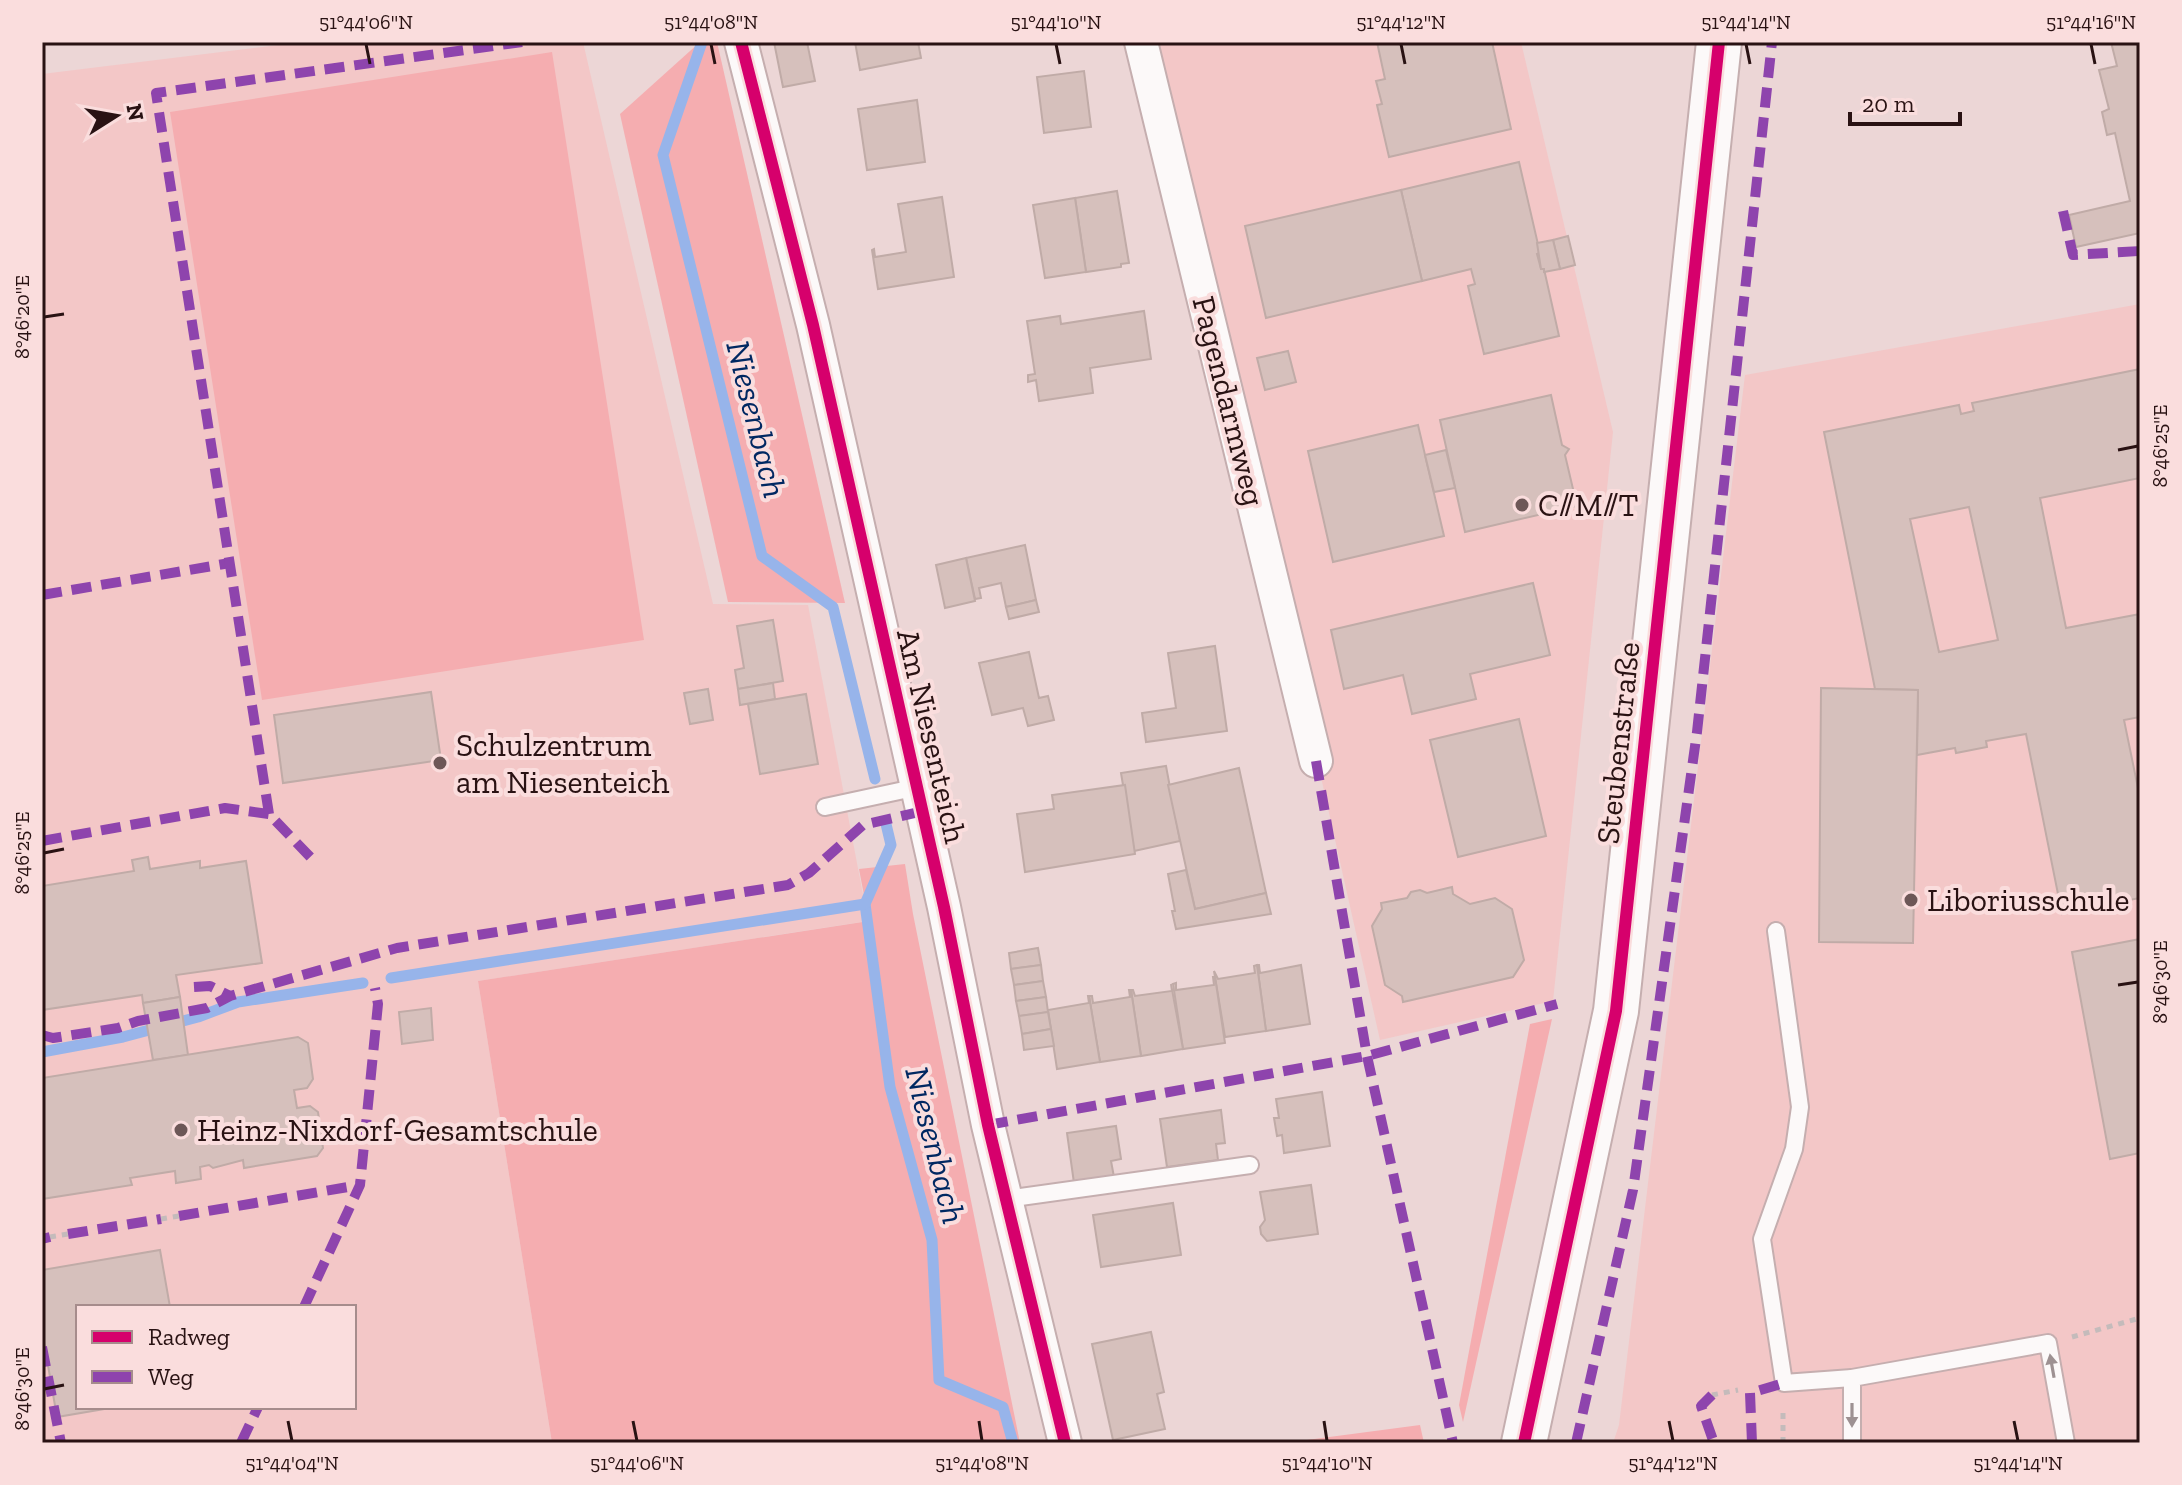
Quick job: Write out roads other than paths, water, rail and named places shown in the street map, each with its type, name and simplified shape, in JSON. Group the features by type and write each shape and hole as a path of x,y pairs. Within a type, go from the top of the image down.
{"street":[{"name":"Am Niesenteich","path":"741,42 813,325 918,787 988,1125 1065,1443"},
{"name":"Pagendarmweg","path":"1141,42 1316,761"},
{"name":"Steubenstraße","path":"1524,1443 1616,1011 1719,42"}],"lane":[{"name":"Am Niesenteich","path":"825,807 918,787"},
{"path":"1776,931 1800,1107 1794,1149 1762,1239 1784,1383 1852,1378 2048,1343 2066,1443"},
{"path":"1006,1199 1250,1165"},
{"path":"1852,1378 1852,1443"}],"waterway":[{"name":"Niesenbach","path":"702,42 663,155 762,556 833,607 875,779"},
{"name":"Niesenbach","path":"886,824 891,845 865,904 890,1087 932,1240 939,1380 1003,1407 1013,1443"},
{"path":"391,978 865,904"},
{"path":"42,1052 123,1037 198,1017 238,1002 363,983"}],"place":[{"name":"C//M//T","path":"1522,505"},
{"name":"Schulzentrum am Niesenteich","path":"440,763"},
{"name":"Liboriusschule","path":"1911,900"},
{"name":"Heinz-Nixdorf-Gesamtschule","path":"181,1130"}]}
